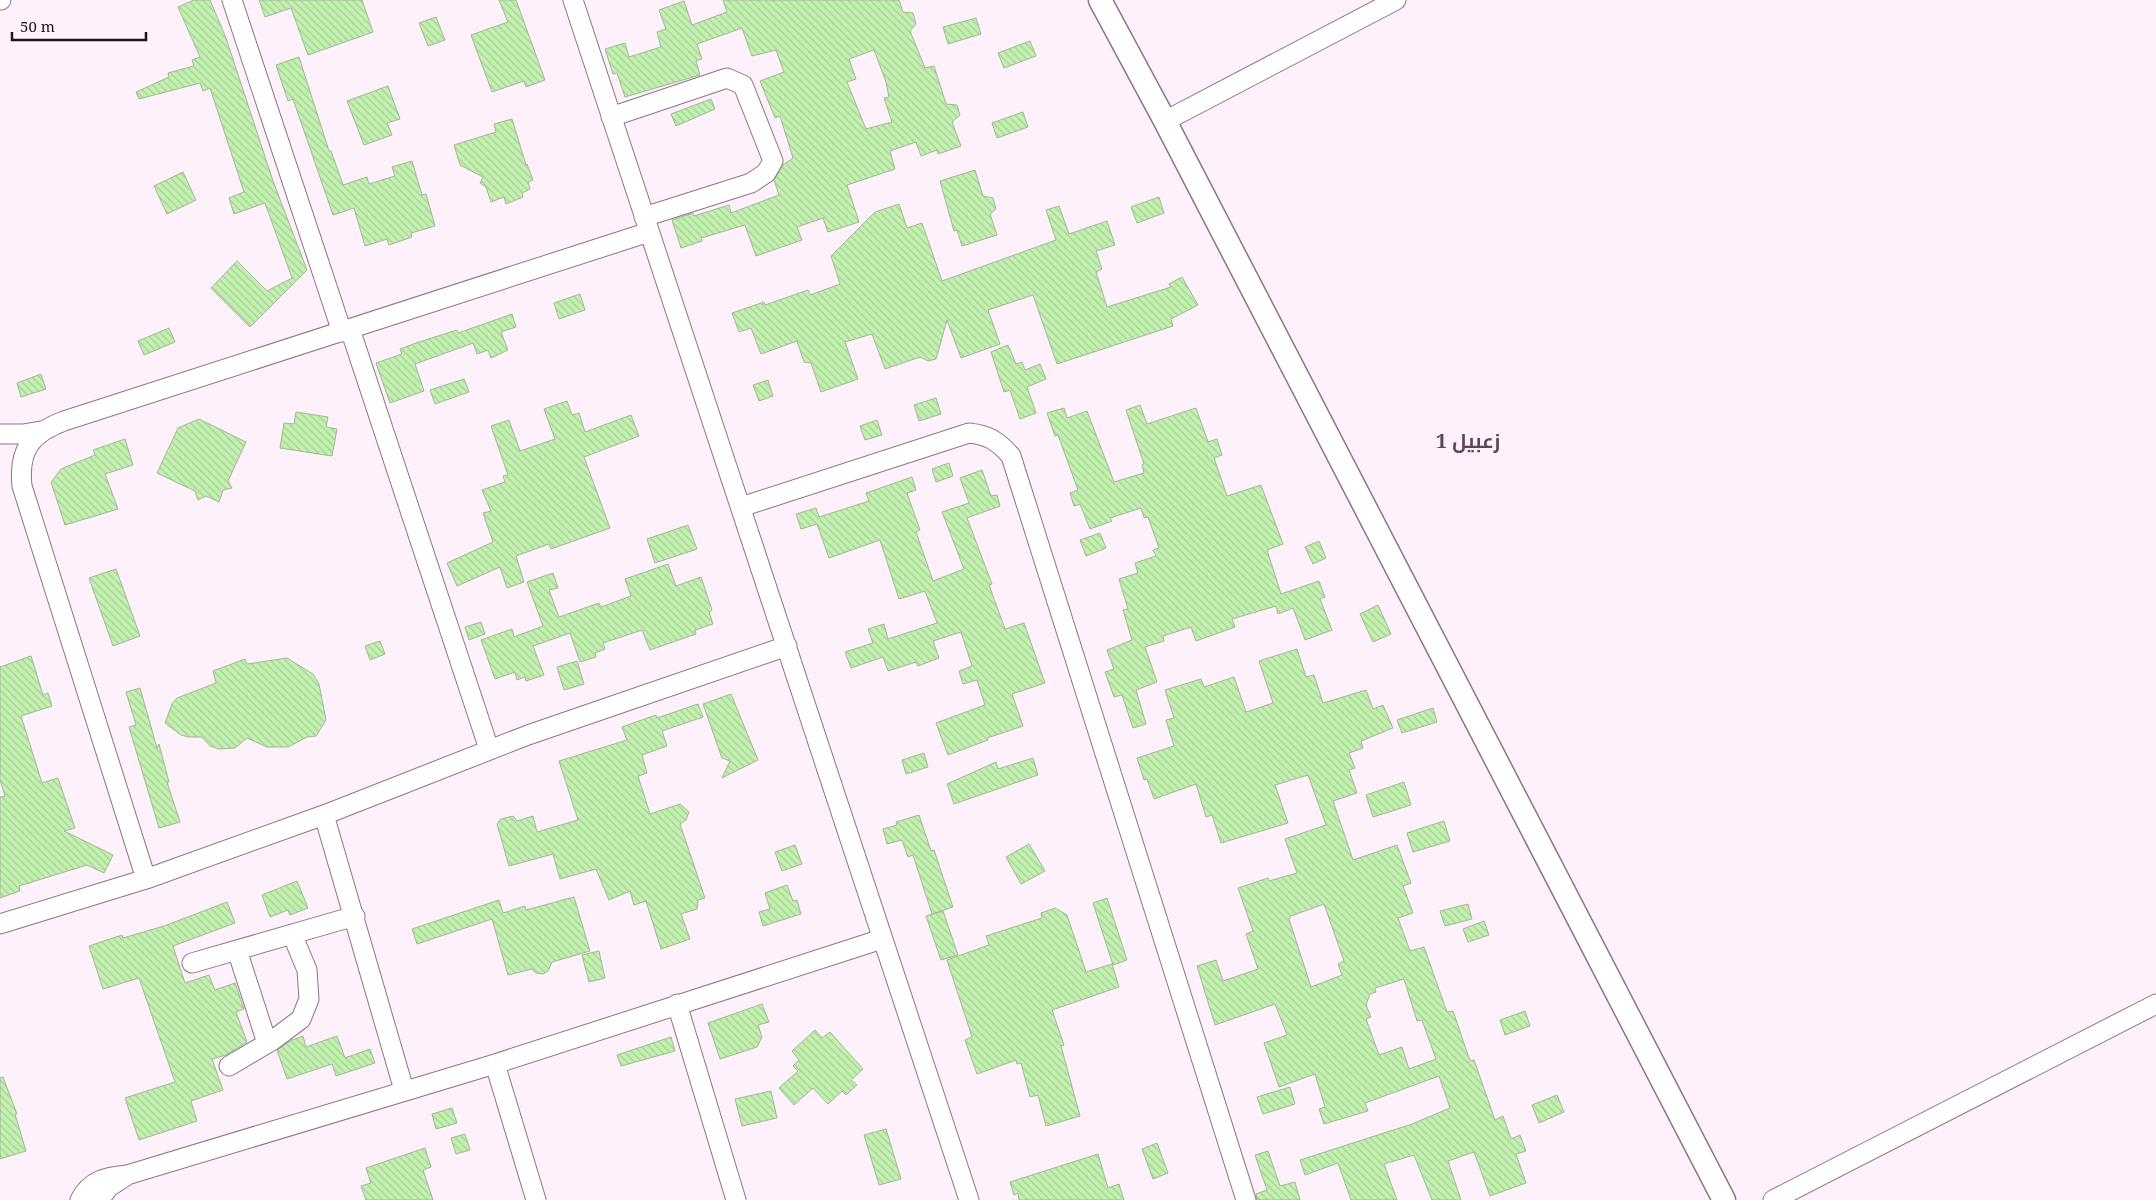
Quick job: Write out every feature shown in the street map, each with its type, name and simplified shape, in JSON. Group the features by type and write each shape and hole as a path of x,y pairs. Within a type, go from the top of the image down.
{"street":[{"path":"232,0 489,749"},
{"path":"573,0 969,1200"},
{"path":"1100,0 1724,1200"},
{"path":"1164,121 1396,0"},
{"path":"0,434 23,434 41,431 64,421 346,330 646,224 751,183 766,173 773,160 743,85 727,78 611,117"},
{"path":"41,431 30,442 24,455 20,470 22,486 146,879"},
{"path":"741,507 968,432 986,435 1000,443 1011,456 1246,1200"},
{"path":"0,924 146,879 324,815 489,749 787,646"},
{"path":"324,815 355,916 404,1090"},
{"path":"192,963 355,916"},
{"path":"230,1066 301,1019 309,999 307,970 292,934"},
{"path":"80,1200 94,1182 109,1176 127,1175 495,1064 882,939"},
{"path":"237,950 267,1043"},
{"path":"677,1004 736,1200"},
{"path":"1773,1200 2156,1004"},
{"path":"495,1064 536,1200"},
{"path":"99,1200 110,1187 127,1175"}],"building":[{"path":"194,0 210,0 226,38 273,181 307,270 250,327 211,288 237,261 267,291 292,278 265,203 234,214 229,198 244,192 210,88 203,91 200,83 139,99 136,92 169,77 168,73 194,66 192,60 200,57 178,7"},
{"path":"259,0 362,0 373,32 308,55 291,8 265,17"},
{"path":"499,0 516,0 545,80 526,87 524,81 492,92 471,35 508,22"},
{"path":"723,0 899,0 903,12 913,13 916,24 910,31 925,68 934,66 946,104 957,105 960,115 952,122 961,146 938,154 937,150 921,156 916,142 890,151 895,169 847,185 859,222 828,232 823,218 797,227 802,240 756,256 745,225 701,238 702,241 681,248 672,220 693,213 694,216 729,205 731,213 779,195 774,180 783,165 793,158 780,116 775,118 760,81 784,72 776,50 752,56 742,28 697,44 702,59 696,61 700,75 625,97 617,73 613,74 605,49 625,43 629,57 661,47 657,32 666,29 659,10 684,1 692,25 727,12","holes":["874,50 886,82 889,97 884,98 892,122 866,129 847,82 856,79 849,59"]},
{"path":"436,17 445,40 428,46 419,23"},
{"path":"976,18 981,34 948,44 943,27"},
{"path":"1030,41 1036,56 1004,68 998,53"},
{"path":"299,57 329,151 331,151 343,185 367,177 369,184 395,176 392,167 412,161 422,195 426,194 435,226 411,233 412,237 389,245 387,239 365,246 354,208 333,215 293,99 288,101 276,65"},
{"path":"388,86 400,119 387,123 392,135 364,145 347,101"},
{"path":"711,99 715,109 676,126 671,114"},
{"path":"1023,112 1028,127 997,138 992,123"},
{"path":"512,119 526,165 533,180 528,182 530,189 522,193 523,197 506,204 504,197 491,202 486,187 480,183 483,177 460,165 454,145 496,132 494,124"},
{"path":"975,170 983,196 993,198 996,209 990,214 997,235 962,246 957,230 954,231 940,181"},
{"path":"183,172 196,200 167,214 154,186"},
{"path":"1159,197 1164,213 1137,223 1131,207"},
{"path":"899,204 907,228 922,223 942,281 1056,240 1046,210 1059,206 1069,234 1107,221 1115,245 1096,251 1102,269 1096,272 1107,307 1171,287 1169,284 1182,277 1198,305 1171,319 1173,326 1057,364 1033,295 988,310 1000,344 961,358 947,320 936,359 928,361 920,357 885,369 872,334 845,342 858,379 821,392 811,363 804,362 797,341 761,354 751,328 739,332 732,313 764,302 765,305 808,290 810,295 840,284 831,256 875,212"},
{"path":"580,294 585,310 559,319 554,303"},
{"path":"512,314 516,327 501,332 508,350 491,358 488,350 477,354 473,343 415,364 424,391 390,403 376,363 402,354 400,349 419,342 457,330 458,333"},
{"path":"169,328 175,342 144,355 138,341"},
{"path":"1008,345 1016,364 1022,362 1025,370 1040,364 1046,379 1027,387 1036,413 1020,419 1010,390 1004,392 991,352"},
{"path":"41,374 46,389 21,397 17,383"},
{"path":"464,379 469,392 435,404 430,390"},
{"path":"768,380 773,396 759,401 753,385"},
{"path":"936,398 941,414 919,421 914,405"},
{"path":"567,401 572,415 579,413 585,432 631,415 639,436 584,457 610,528 551,549 549,544 516,556 524,582 507,588 500,567 457,586 447,563 493,542 483,513 491,511 482,490 505,482 503,476 508,475 491,426 509,420 520,451 555,439 544,409"},
{"path":"1140,405 1147,424 1196,408 1208,442 1217,439 1222,455 1214,458 1227,496 1261,485 1283,544 1267,550 1281,594 1319,581 1325,597 1320,599 1332,630 1305,640 1293,608 1278,614 1276,606 1232,619 1235,627 1196,641 1191,627 1163,636 1164,641 1145,647 1157,682 1136,690 1146,724 1133,728 1122,695 1114,697 1105,672 1114,669 1107,650 1132,640 1123,610 1128,609 1119,579 1138,573 1135,563 1156,556 1153,550 1159,548 1148,517 1144,518 1141,508 1110,518 1112,521 1090,529 1080,504 1074,506 1070,493 1078,490 1058,435 1055,436 1047,413 1064,408 1067,418 1087,411 1114,482 1144,473 1142,465 1144,464 1126,410"},
{"path":"296,412 328,417 326,427 337,429 332,456 280,448 284,423 294,424"},
{"path":"199,419 246,442 228,481 232,488 223,490 219,502 206,496 198,500 195,491 157,473 178,428"},
{"path":"877,420 882,435 865,440 860,426"},
{"path":"125,439 133,465 105,474 118,509 65,525 51,482 61,469 95,455 93,450"},
{"path":"949,463 953,476 936,482 932,469"},
{"path":"982,470 991,496 997,495 1000,506 967,518 992,584 989,585 1005,629 1024,623 1045,683 1012,694 1023,726 987,738 988,740 948,755 936,723 985,705 977,680 963,684 959,671 972,666 961,632 933,641 939,658 918,666 916,662 888,671 883,657 851,668 845,652 873,643 868,629 884,624 888,639 937,623 925,591 899,599 880,540 829,558 817,524 801,529 796,514 816,508 819,517 869,501 866,493 912,477 916,490 907,493 920,530 916,532 933,581 964,569 942,512 969,503 960,478"},
{"path":"688,525 697,549 655,563 647,539"},
{"path":"1100,533 1106,548 1086,556 1080,540"},
{"path":"1319,541 1326,558 1313,564 1305,547"},
{"path":"668,564 676,586 701,577 712,610 709,612 713,624 695,630 696,634 650,650 642,630 603,643 605,649 595,653 596,657 580,662 570,633 533,646 544,675 526,681 525,677 517,680 515,672 495,679 481,640 512,629 514,637 543,626 527,582 553,573 558,588 549,590 559,617 599,603 601,607 631,596 625,579"},
{"path":"116,569 140,636 113,646 89,578"},
{"path":"1378,605 1391,634 1373,642 1360,614"},
{"path":"481,622 485,634 469,640 465,627"},
{"path":"380,641 385,654 370,660 365,646"},
{"path":"1297,649 1306,677 1314,675 1323,703 1366,690 1373,709 1383,705 1393,728 1361,741 1363,748 1349,753 1355,768 1349,770 1357,793 1333,801 1353,860 1397,845 1411,883 1403,886 1413,913 1398,918 1410,951 1424,947 1447,1012 1453,1011 1470,1061 1474,1060 1495,1120 1503,1116 1511,1139 1520,1135 1526,1151 1516,1154 1526,1183 1490,1196 1474,1152 1448,1161 1461,1200 1432,1200 1414,1155 1384,1164 1397,1200 1351,1200 1338,1163 1305,1175 1300,1160 1412,1124 1450,1108 1439,1076 1365,1103 1368,1111 1324,1124 1319,1109 1325,1107 1315,1074 1279,1087 1264,1043 1287,1035 1275,1004 1215,1025 1197,966 1216,960 1223,981 1258,969 1246,934 1253,931 1238,888 1268,878 1269,881 1297,873 1285,839 1326,825 1308,775 1275,785 1288,823 1221,843 1212,815 1206,817 1196,784 1154,799 1147,779 1144,780 1137,758 1174,746 1166,720 1174,718 1165,690 1201,679 1204,687 1234,677 1246,712 1273,703 1259,661","holes":["1324,904 1344,961 1338,964 1342,975 1311,987 1289,919 1291,916","1404,979 1417,1021 1422,1020 1436,1059 1409,1069 1402,1047 1379,1055 1366,1019 1371,1017 1366,1005 1370,994 1376,992 1375,988"]},
{"path":"31,656 43,695 48,693 52,706 21,716 42,783 58,778 75,828 64,831 113,855 104,873 87,865 19,886 20,891 0,898 0,797 5,796 0,780 0,667"},
{"path":"287,658 313,674 319,684 326,720 316,736 307,737 288,747 267,747 247,738 235,748 219,749 210,746 202,737 181,735 165,723 172,704 177,698 216,683 213,671 245,659 247,664"},
{"path":"577,661 584,684 564,690 557,667"},
{"path":"140,688 157,748 159,744 169,782 167,782 180,822 159,828 129,727 136,725 126,692"},
{"path":"731,694 758,760 722,778 730,761 722,758 703,704"},
{"path":"698,704 703,717 662,731 667,746 642,755 647,773 638,776 650,814 680,804 689,812 686,820 680,824 705,898 698,900 697,909 681,914 690,939 661,949 646,901 634,905 630,891 609,900 596,869 560,879 553,854 509,866 497,824 501,819 513,816 517,821 533,816 537,832 578,820 559,761 627,740 622,727 656,715 657,718"},
{"path":"1433,708 1437,722 1402,733 1397,720"},
{"path":"924,753 928,767 906,774 902,760"},
{"path":"1033,758 1038,775 954,804 947,784 996,762 998,769"},
{"path":"1404,782 1411,805 1373,817 1366,795"},
{"path":"919,815 931,851 934,850 953,907 932,914 913,855 908,857 902,840 887,844 883,829 897,825 896,822"},
{"path":"1444,821 1450,841 1413,852 1407,833"},
{"path":"1029,844 1045,871 1021,884 1006,857"},
{"path":"795,845 802,864 782,871 775,852"},
{"path":"297,881 308,908 290,915 288,910 270,917 262,895"},
{"path":"787,885 793,901 797,900 801,914 763,926 759,912 770,909 765,893"},
{"path":"574,897 590,951 552,962 548,971 543,974 536,973 532,969 508,975 492,919 417,944 412,929 499,900 503,913 525,906 526,910"},
{"path":"1107,898 1127,960 1113,965 1093,903"},
{"path":"227,902 235,923 173,946 185,983 209,975 215,990 235,983 244,1009 236,1012 247,1042 226,1055 212,1059 223,1090 191,1101 197,1121 139,1140 125,1098 175,1082 139,978 103,989 89,946 122,935 123,938 164,926"},
{"path":"1468,904 1472,919 1445,926 1440,911"},
{"path":"1055,908 1067,915 1086,972 1112,964 1119,987 1052,1010 1064,1045 1061,1046 1080,1116 1046,1126 1038,1095 1030,1097 1021,1063 1017,1064 1016,1060 977,1074 965,1040 972,1037 947,960 989,945 986,936 1042,918 1041,913"},
{"path":"943,911 958,955 941,960 926,916"},
{"path":"1484,921 1489,935 1468,942 1463,929"},
{"path":"599,951 605,978 589,982 582,955"},
{"path":"762,1004 769,1022 758,1025 762,1037 757,1047 720,1059 708,1023"},
{"path":"1525,1011 1530,1026 1505,1035 1500,1020"},
{"path":"815,1030 822,1038 830,1032 863,1069 851,1080 857,1085 846,1095 842,1091 828,1104 813,1088 794,1105 779,1088 798,1071 793,1066 799,1060 792,1051"},
{"path":"303,1036 306,1047 337,1036 345,1058 370,1049 375,1063 336,1076 332,1064 287,1079 277,1050 292,1040"},
{"path":"671,1037 675,1051 621,1066 617,1055"},
{"path":"3,1077 17,1114 15,1114 26,1151 0,1159 0,1078"},
{"path":"1290,1087 1295,1104 1263,1114 1257,1097"},
{"path":"771,1091 777,1118 742,1126 735,1099"},
{"path":"1557,1095 1564,1112 1539,1123 1532,1105"},
{"path":"452,1108 457,1123 436,1129 432,1114"},
{"path":"886,1129 901,1179 879,1185 864,1135"},
{"path":"465,1134 470,1150 456,1154 451,1138"},
{"path":"1157,1143 1168,1173 1153,1179 1142,1149"},
{"path":"425,1148 431,1167 423,1170 433,1200 366,1200 361,1186 371,1183 366,1168"},
{"path":"1268,1151 1280,1186 1295,1182 1300,1200 1257,1200 1256,1194 1267,1190 1255,1155"},
{"path":"1098,1154 1108,1188 1119,1184 1124,1200 1019,1200 1018,1193 1014,1195 1010,1182"}],"district":[{"name":"زعبيل 1","path":"1468,441"}]}
